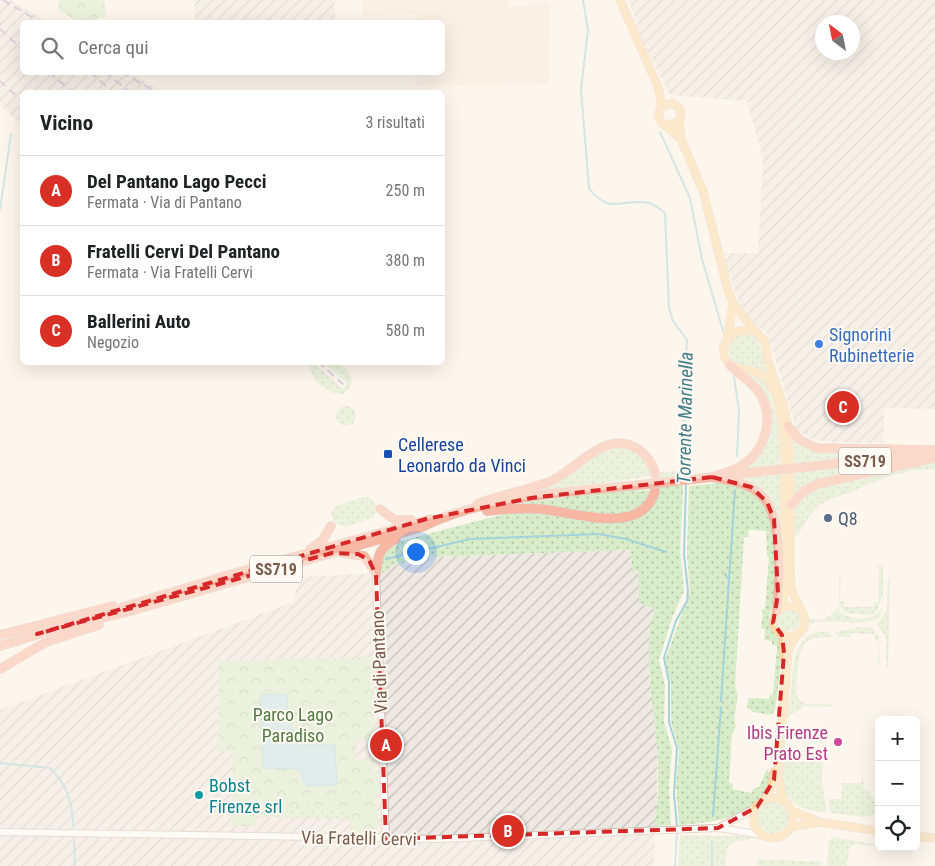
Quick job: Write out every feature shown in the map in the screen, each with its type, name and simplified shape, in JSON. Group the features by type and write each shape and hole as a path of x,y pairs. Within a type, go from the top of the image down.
{"highway":[{"path":"712,477 731,471 747,462 759,448 767,427 767,412 763,398 755,387 730,365"},
{"path":"788,426 800,440 817,448 935,452"},
{"path":"454,514 493,498 566,474 594,452 612,444 623,443 639,449 651,463 655,474"},
{"name":"SS719","path":"128,608 332,553 439,518 531,498 935,452"},
{"path":"791,505 804,491 817,484 935,458"},
{"path":"712,477 751,487 765,499 772,510 777,538 779,609"},
{"path":"454,514 509,508 540,509 606,518 625,518 647,506 655,491"},
{"path":"380,509 396,520 424,523"},
{"path":"376,575 378,554 384,546 424,523"},
{"name":"SS719","path":"0,646 300,555 424,523"},
{"path":"300,555 322,541 331,526"},
{"path":"332,553 364,556 371,564 376,575"},
{"path":"0,635 108,606 128,608"},
{"path":"0,669 46,642 117,620 128,608"}],"main road":[{"path":"620,0 658,87 662,106"},
{"path":"658,87 680,109 681,138 699,176 733,303 765,341 768,361 782,398 788,426 791,505 791,586 805,622 801,631 795,636 788,652 778,777 784,801"},
{"path":"671,102 662,106 658,112 659,119 681,138"},
{"path":"667,125 674,125 679,121"},
{"path":"733,303 723,351 730,365 761,373 770,383 782,426 789,469 785,590 773,624 782,635 784,653 774,780 764,800"},
{"path":"727,339 732,333 740,330 755,330"},
{"path":"779,609 791,605 798,608"},
{"path":"782,635 795,636"},
{"path":"764,800 774,798 784,801"},
{"name":"Via Fratelli Cervi","path":"757,807 764,800"},
{"name":"Via Fratelli Cervi","path":"784,801 792,811 819,822 875,830"},
{"path":"757,807 754,819 756,826 763,834"},
{"path":"791,827 792,811"},
{"name":"Via Fratelli Cervi","path":"763,834 770,837 780,836 788,832 791,827 819,822"},
{"path":"920,836 935,838"}],"street":[{"name":"Via di Pantano","path":"376,575 386,839"},
{"name":"Via Fratelli Cervi","path":"718,828 757,807"},
{"name":"Via Fratelli Cervi","path":"0,832 386,839 718,828 763,834"}],"highlighted area":[{"path":"712,477 751,487 767,502 774,519 778,594 773,623 782,635 784,653 774,780 757,807 718,828 386,839 376,575 369,560 358,554 332,553 37,634 426,519 531,498"}],"shaded area":[{"path":"0,0 11,0 45,20 20,20 20,75 133,75 160,90 20,90 20,123 0,105"},
{"path":"194,0 335,0 335,20 195,20"},
{"path":"362,0 509,0 509,7 550,4 549,84 415,86 415,75 445,75 445,20 417,20 417,14 363,16"},
{"path":"629,0 935,0 935,409 884,408 883,443 829,442 812,439 793,428 795,425 767,333 749,319 739,303 722,253 758,253 763,158 747,101 670,95 640,36"},
{"path":"631,550 632,572 638,569 656,610 651,630 649,671 657,744 657,812 654,866 0,866 0,710 293,602 300,577 383,573 393,565 433,557"}],"green space":[{"path":"58,0 104,0 107,17 96,20 75,20 59,10"},
{"path":"739,334 754,334 758,339 770,378 731,360 728,348"},
{"path":"310,365 315,365 343,389 347,383 325,365 341,365 347,370 351,378 350,386 343,394 331,392 320,385 310,369"},
{"path":"745,372 757,374 767,384 779,426 778,466 744,469 771,421"},
{"path":"342,406 350,406 356,412 356,420 350,426 342,426 336,420 336,412"},
{"path":"792,437 798,442 899,453 794,463"},
{"path":"624,447 644,457 653,476 505,497 538,488 604,449"},
{"path":"900,462 816,480 794,495 793,473"},
{"path":"935,462 935,470 912,470 901,473 826,501 812,513 795,538 793,514 796,507 812,487"},
{"path":"684,470 680,551 684,591 672,618 659,660 665,685 664,722 672,749 669,787 671,825 654,826 658,796 658,765 650,675 649,637 651,621 656,610 639,603 638,570 632,572 631,550 433,557 393,565 383,573 380,571 379,560 389,544 516,511 622,522 634,518 657,495 658,473"},
{"path":"780,474 782,548 777,518 742,479"},
{"path":"718,483 741,487 762,500 767,507 772,523 776,555 776,577 774,604 769,616 769,622 778,640 781,653 775,710 771,715 753,712 747,707 748,698 769,699 770,695 773,694 777,646 772,645 772,641 764,640 765,629 761,628 763,612 761,609 765,609 769,557 767,556 766,531 749,530 748,537 744,537 735,687 737,691 736,727 732,733 729,783 733,784 732,789 752,793 753,789 759,787 767,769 771,774 766,788 747,809 721,819 679,825 676,786 679,750 671,722 671,685 665,660 690,592 687,555 689,486"},
{"path":"652,490 641,507 621,516 510,505 596,493"},
{"path":"362,497 373,500 375,503 376,513 374,517 346,527 335,524 331,513 335,506"},
{"path":"883,565 883,594 877,611 870,615 845,613 839,605 839,573 841,572 840,600 844,603 844,607 873,607 874,602 878,602 879,567 874,566"},
{"path":"888,578 890,578 888,667 886,667 886,638 877,624 887,609"},
{"path":"883,607 880,616 865,622 816,622 808,624 808,618 824,619 837,608 847,616 860,619 873,616"},
{"path":"789,609 797,612 800,620 797,628 789,631 781,628 778,620 781,612"},
{"path":"859,627 872,628 879,636 880,664 874,662 878,662 879,641 875,640 873,634 851,633 851,637 838,637 835,632"},
{"path":"817,632 829,632 834,637 811,639 803,646 799,659 797,697 805,704 833,704 833,707 802,706 801,710 792,713 785,720 791,696 795,657 802,642 808,636"},
{"name":"Parco Lago Paradiso","path":"374,657 374,684 370,685 370,689 374,691 375,740 356,740 356,759 376,759 376,765 372,765 373,771 377,773 378,829 373,832 350,832 349,808 257,806 256,826 231,826 233,751 217,751 219,661"},
{"path":"785,754 791,762 805,762 807,759 823,763 822,782 827,812 810,810 795,804 789,798 785,792 782,774"},
{"path":"862,777 864,778 864,789 868,790 871,796 875,798 874,815 865,817 831,813 828,799 841,799 842,783 861,783"},
{"path":"773,802 779,803 784,807 788,812 788,824 784,829 779,833 773,834 767,833 762,829 758,824 757,818 758,812 762,807 767,803"},
{"path":"256,806 350,808 350,819 256,817"},
{"path":"680,835 752,836 751,839 731,843 727,849 726,866 678,866"},
{"path":"833,837 875,844 875,846 856,844 849,848 847,866 827,866 829,841"},
{"path":"757,859 822,862 821,866 757,866"}],"water":[{"path":"285,694 287,696 289,721 300,745 335,745 337,785 307,786 303,781 300,771 296,769 263,768 260,698 262,695"}],"waterway":[{"name":"Torrente Marinella","path":"583,0 588,30 581,89 589,188 597,197 610,204 649,203 665,213 669,308 673,321 687,340 683,398 686,477"},
{"path":"660,132 690,198 702,259 723,331"},
{"path":"0,210 11,134"},
{"path":"734,377 739,410 737,456"},
{"name":"Torrente Marinella","path":"677,827 674,794 677,748 669,722 669,682 664,658 676,621 687,601 688,591 684,554 686,484"},
{"path":"721,701 735,490"},
{"path":"386,559 470,539 599,534 626,539 666,552"},
{"path":"725,574 729,580"},
{"path":"713,816 721,707"},
{"path":"0,763 50,768 60,780 67,794 72,810 73,826"},
{"name":"Torrente Marinella","path":"675,866 677,831"},
{"path":"74,841 75,866"},
{"path":"712,841 712,866"}],"railway":[{"path":"3,0 37,20"},
{"path":"0,29 20,47"},
{"path":"52,75 70,90"},
{"path":"93,75 111,90"},
{"path":"109,75 128,90"},
{"path":"127,75 153,90"},
{"path":"0,81 20,99"},
{"path":"321,365 344,385"}],"place":[{"name":"Signorini Rubinetterie","path":"819,344"},
{"name":"Ballerini Auto","path":"843,407"},
{"name":"Cellerese Leonardo da Vinci","path":"388,454"},
{"name":"Q8","path":"828,518"},
{"name":"Ibis Firenze Prato Est","path":"838,742"},
{"name":"Del Pantano Lago Pecci","path":"386,745"},
{"name":"Bobst Firenze srl","path":"199,795"},
{"name":"Fratelli Cervi Del Pantano","path":"508,831"}]}
